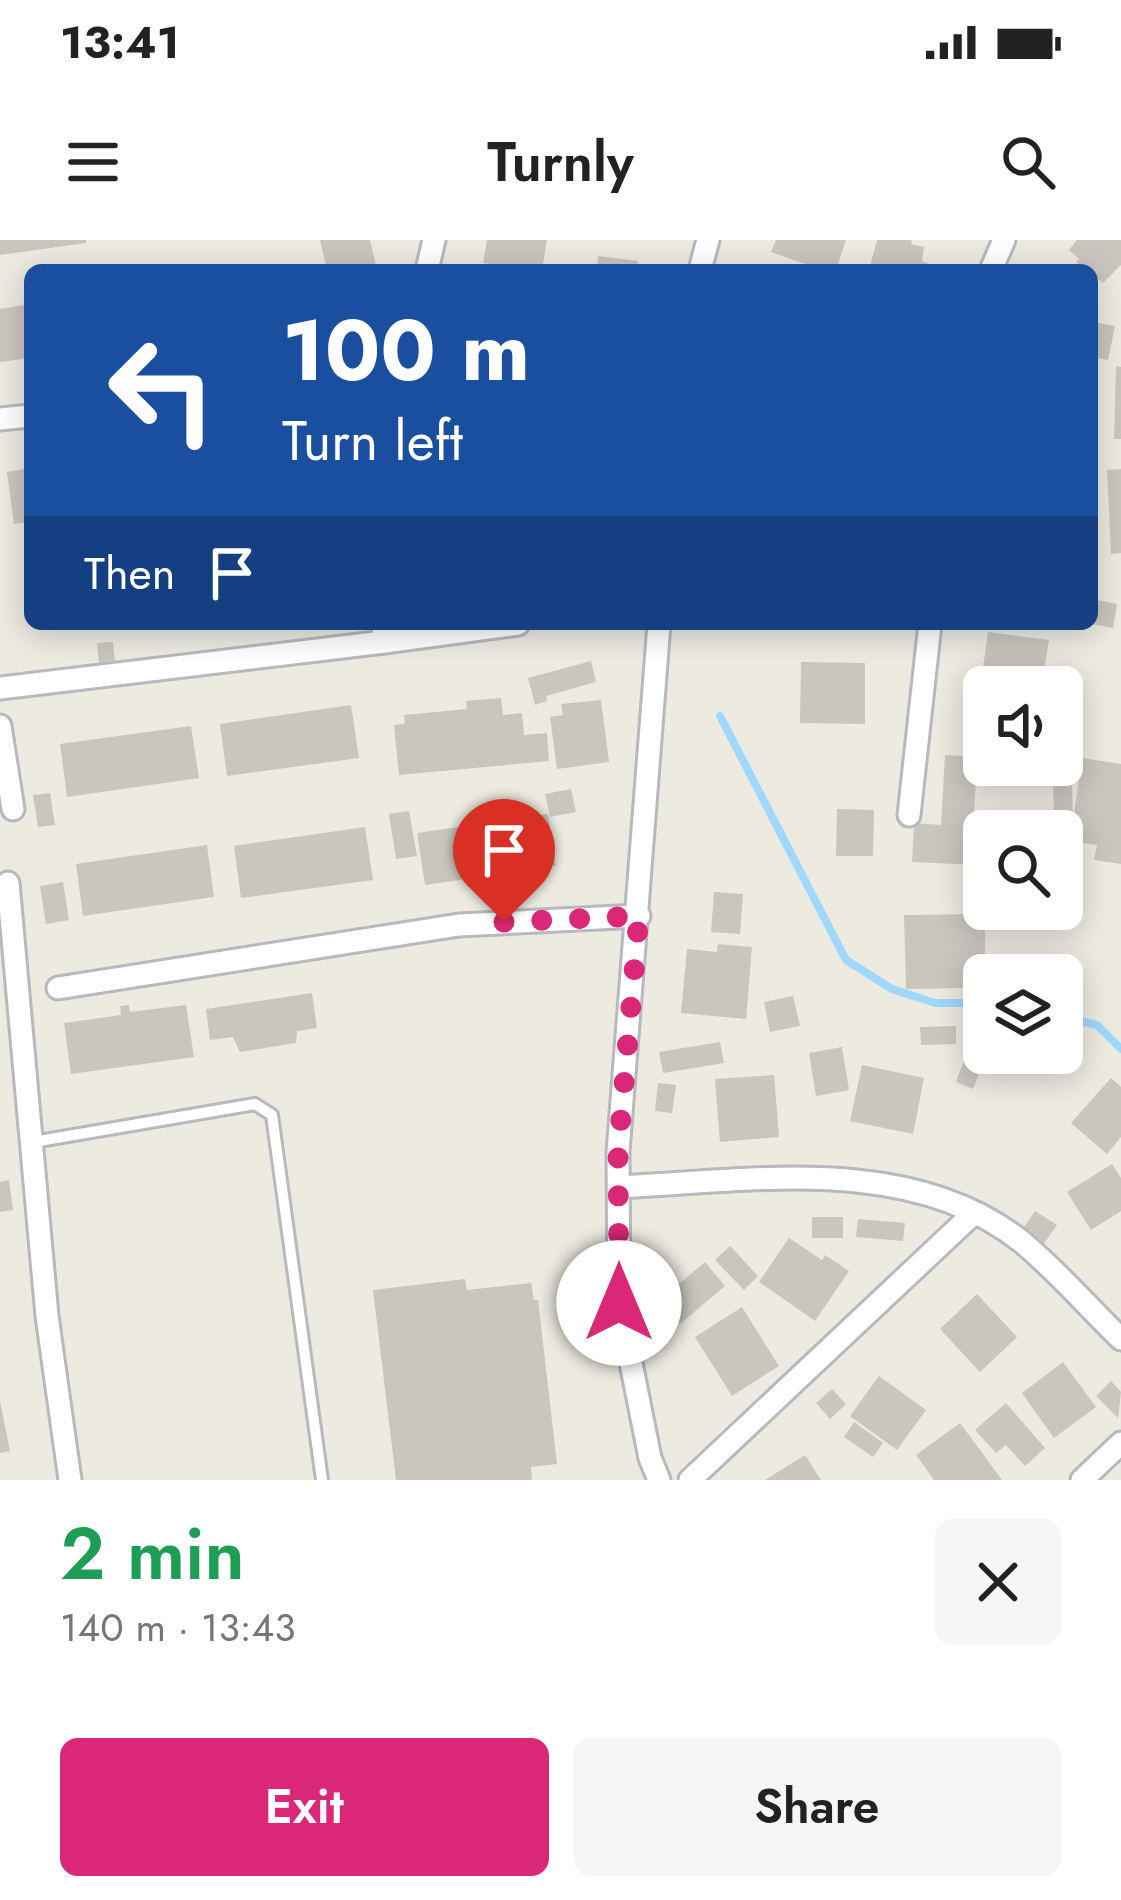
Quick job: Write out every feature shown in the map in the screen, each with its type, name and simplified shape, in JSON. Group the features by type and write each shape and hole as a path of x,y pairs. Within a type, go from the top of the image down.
{"street":[{"path":"0,688 428,630"},
{"path":"659,630 619,1187 619,1303 650,1458 659,1480"},
{"path":"909,815 929,630"},
{"path":"0,726 13,809"},
{"path":"8,883 47,1316 70,1480"},
{"path":"58,988 459,925 639,916"},
{"path":"619,1187 808,1178 904,1187 974,1213 1020,1241 1121,1340"},
{"path":"690,1480 974,1213"},
{"path":"1082,1480 1121,1444"}],"lane":[{"path":"32,1142 255,1104 272,1115 322,1480"}],"building":[{"path":"0,240 86,240 86,243 0,255"},
{"path":"320,240 370,240 376,264 326,264"},
{"path":"487,240 547,240 543,264 483,263"},
{"path":"776,240 846,240 838,264 805,264 771,252"},
{"path":"877,240 912,240 911,244 924,247 922,261 929,264 871,264"},
{"path":"1077,240 1121,240 1121,265 1103,283 1098,279 1098,264 1079,264 1069,250"},
{"path":"598,256 638,261 638,264 597,264"},
{"path":"24,305 24,359 0,362 0,309"},
{"path":"1098,323 1115,326 1108,360 1098,358"},
{"path":"1116,366 1121,367 1121,439 1114,439"},
{"path":"24,469 24,523 14,524 7,472"},
{"path":"1121,469 1121,553 1111,554 1107,470"},
{"path":"1098,600 1117,604 1113,628 1098,625"},
{"path":"988,632 1049,640 1045,666 983,666"},
{"path":"113,642 115,661 99,663 97,643"},
{"path":"591,661 596,682 546,696 547,701 535,705 528,678"},
{"path":"801,662 865,663 865,724 800,723"},
{"path":"501,698 503,715 522,713 524,735 547,733 549,761 399,775 394,725 405,724 404,715 467,709 466,701"},
{"path":"601,700 609,762 557,769 550,717 563,715 561,704"},
{"path":"351,705 359,758 227,776 220,724"},
{"path":"191,726 199,778 67,797 60,744"},
{"path":"945,755 963,756 963,786 976,786 974,810 963,810 963,864 912,862 914,823 941,825"},
{"path":"1083,758 1121,764 1121,864 1094,860 1097,845 1083,843 1083,810 1074,810 1078,786 1083,786"},
{"path":"1053,786 1072,786 1073,810 1054,810"},
{"path":"571,789 576,812 550,817 545,794"},
{"path":"50,793 55,825 38,827 33,795"},
{"path":"837,809 874,810 873,856 836,856"},
{"path":"409,811 417,856 396,859 389,814"},
{"path":"548,814 556,866 425,885 417,833"},
{"path":"365,827 373,880 241,898 234,846"},
{"path":"207,845 214,897 83,916 76,864"},
{"path":"63,882 69,920 46,924 40,886"},
{"path":"714,892 743,894 740,934 711,932"},
{"path":"963,914 963,930 985,930 985,954 963,954 963,988 906,989 904,915"},
{"path":"718,944 752,947 746,1019 681,1013 687,949 717,952"},
{"path":"312,993 317,1028 297,1031 296,1043 240,1052 233,1037 210,1040 206,1009"},
{"path":"793,996 800,1026 770,1032 764,1002"},
{"path":"129,1005 130,1012 186,1005 194,1057 71,1074 64,1023 121,1015 120,1006"},
{"path":"956,1026 956,1044 921,1045 920,1027"},
{"path":"720,1042 724,1063 663,1073 659,1052"},
{"path":"842,1047 849,1090 816,1096 809,1053"},
{"path":"963,1063 963,1074 979,1074 973,1089 956,1082"},
{"path":"862,1065 924,1078 913,1134 850,1121"},
{"path":"774,1075 779,1137 720,1142 715,1079"},
{"path":"1111,1078 1121,1087 1121,1137 1107,1154 1071,1123"},
{"path":"658,1083 676,1085 672,1113 655,1111"},
{"path":"1112,1164 1121,1178 1121,1211 1091,1230 1067,1192"},
{"path":"9,1180 13,1210 0,1212 0,1182"},
{"path":"1035,1211 1057,1225 1043,1245 1022,1230"},
{"path":"812,1217 843,1217 843,1238 812,1238"},
{"path":"858,1219 905,1223 903,1241 856,1237"},
{"path":"789,1238 849,1271 815,1321 759,1282"},
{"path":"730,1246 758,1276 744,1290 715,1260"},
{"path":"705,1262 725,1286 680,1324 660,1300"},
{"path":"465,1279 467,1290 531,1283 534,1300 538,1300 557,1464 531,1467 532,1480 396,1480 373,1290"},
{"path":"977,1294 1017,1337 980,1372 940,1329"},
{"path":"742,1307 779,1366 732,1396 695,1337"},
{"path":"1063,1362 1096,1407 1054,1438 1022,1393"},
{"path":"879,1376 926,1410 897,1450 850,1416"},
{"path":"1111,1381 1121,1392 1118,1418 1096,1396"},
{"path":"832,1389 846,1404 830,1419 816,1403"},
{"path":"0,1401 10,1451 0,1453"},
{"path":"1006,1403 1045,1448 1025,1466 1006,1445 996,1453 975,1430"},
{"path":"854,1422 883,1443 873,1457 844,1437"},
{"path":"960,1423 1002,1480 934,1480 916,1455"},
{"path":"805,1455 821,1480 765,1480"}],"waterway":[{"path":"720,716 846,960 892,989 935,1003 963,1003"},
{"path":"1083,1022 1097,1025 1121,1049"}],"route":[{"path":"504,922 639,916 618,1152 619,1303"}]}
